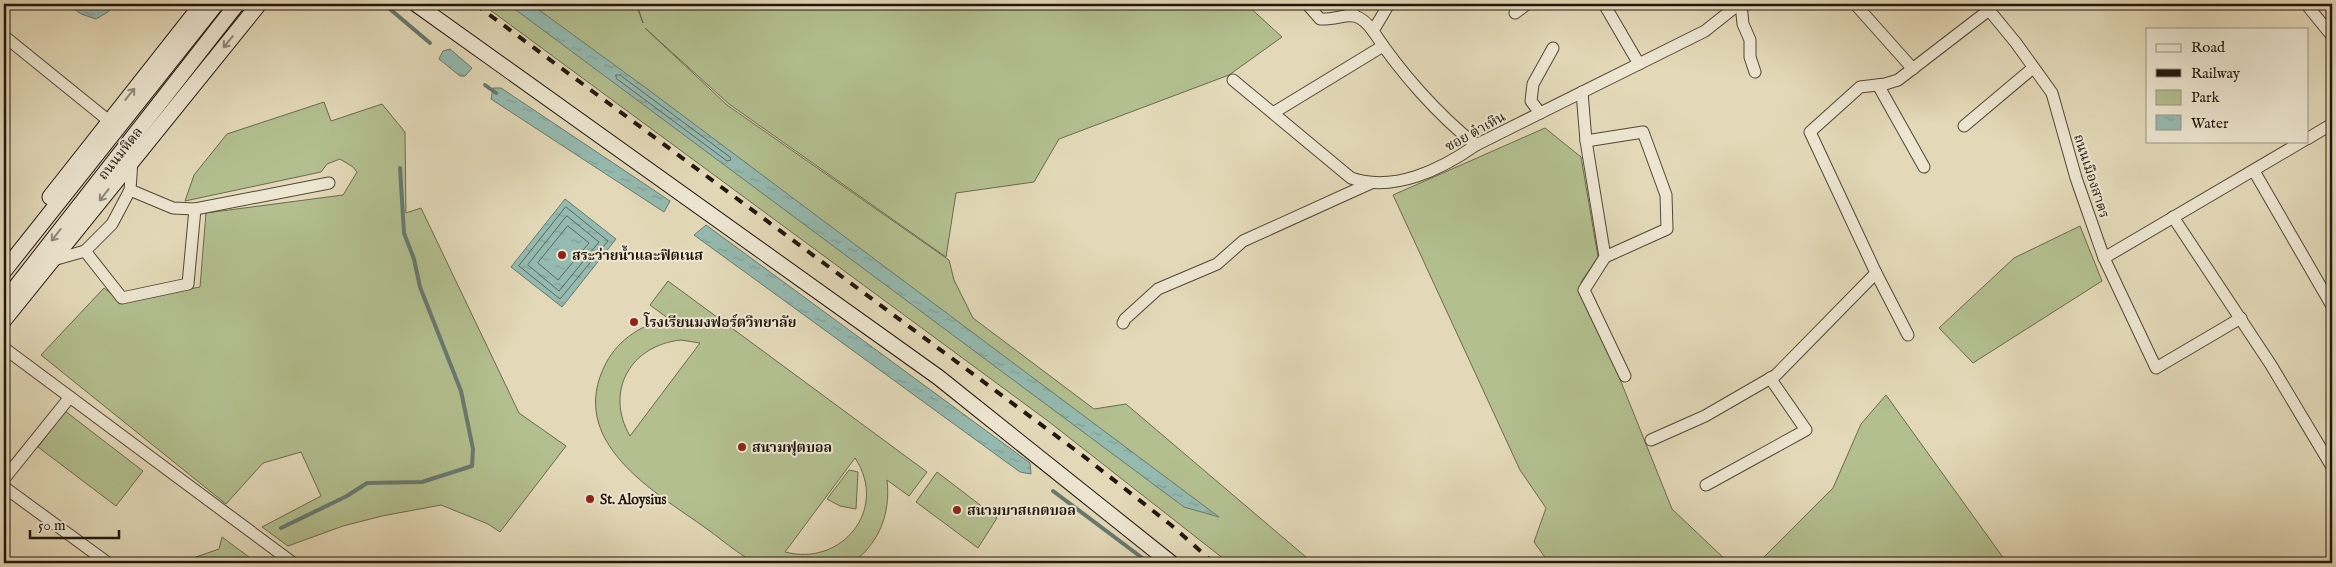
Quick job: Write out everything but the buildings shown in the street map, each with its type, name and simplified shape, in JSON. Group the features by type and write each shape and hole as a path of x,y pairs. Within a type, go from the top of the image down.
{"main road":[{"path":"4,258 202,4"},
{"name":"ถนนมหิดล","path":"4,271 216,4"},
{"name":"ถนนมหิดล","path":"4,302 237,4"},
{"path":"4,320 259,4"},
{"path":"416,4 938,377 1171,563"}],"street":[{"path":"1307,4 1320,19 1354,15 1365,20 1383,46 1450,124 1476,145"},
{"path":"1348,4 1354,15"},
{"path":"1373,31 1376,22 1389,4"},
{"path":"1516,13 1527,4"},
{"path":"1604,4 1640,64"},
{"path":"1740,4 1743,24 1750,40 1750,57 1755,72"},
{"name":"ซอย ต๋าเหิน","path":"1233,80 1351,178 1372,182 1396,181 1429,172 1459,157 1476,145 1705,31 1740,4"},
{"path":"1855,4 1913,69"},
{"path":"2306,4 2332,36"},
{"path":"1908,335 1876,273 1810,132 1860,87 1898,80 1987,7"},
{"name":"ถนนเมืองสาตร","path":"1987,7 2052,93 2076,178 2104,258 2156,368 2241,318"},
{"path":"4,36 109,121"},
{"path":"1273,113 1383,46"},
{"path":"1540,113 1531,101 1533,84 1553,48"},
{"path":"1964,126 2033,68"},
{"path":"1878,85 1924,167"},
{"path":"1582,92 1586,141 1605,257"},
{"path":"2308,138 2332,124"},
{"path":"1586,141 1643,132 1666,195 1667,229 1605,257 1584,290 1625,376"},
{"path":"2104,258 2301,142"},
{"path":"53,260 85,251 112,224 130,190 132,160"},
{"path":"2254,171 2332,306"},
{"path":"1123,323 1158,289 1217,264 1243,241 1372,182"},
{"path":"130,190 173,208 195,209 329,183"},
{"path":"85,251 122,298 188,284 195,209"},
{"path":"2173,217 2241,318 2332,467"},
{"path":"1651,440 1705,416 1770,378 1876,273"},
{"path":"4,348 293,563"},
{"path":"1706,485 1806,430 1770,378"},
{"path":"4,479 70,397"},
{"path":"4,486 108,563"}],"green space":[{"path":"482,4 636,4 643,23 637,4 1246,4 1282,37 1229,75 1059,139 1034,182 956,193 946,257 729,104 645,28 727,105 949,260 954,280 973,318 1094,409 1126,404 1313,563 1229,563 1048,421"},
{"path":"324,102 331,121 382,104 405,132 406,213 421,208 519,413 566,446 500,532 488,524 441,505 382,516 343,526 288,546 262,527 321,496 301,452 263,463 226,504 41,355 104,288 122,302 200,287 206,213 343,195 357,172 353,167 340,159 327,164 321,172 185,201 194,175 227,134"},
{"path":"1545,128 1581,157 1598,257 1581,282 1672,509 1729,563 1549,563 1534,542 1546,508 1520,470 1393,195"},
{"path":"2080,226 2102,281 1973,363 1939,328 2014,258"},
{"path":"668,281 927,472 909,496 887,480 887,504 881,527 869,547 852,563 763,564 752,561 663,498 641,481 621,461 606,440 597,417 596,391 611,354 625,340 641,329 669,319 650,305","holes":["681,340 700,343 630,436 623,419 620,403 622,387 627,373 636,361 648,351 663,344","855,458 864,477 866,496 863,514 854,530 841,542 825,551 806,554 785,552"]},
{"path":"1886,395 2007,563 1758,563 1833,488 1861,424"},
{"path":"65,411 143,471 116,506 38,447"},
{"path":"849,470 858,472 856,509 840,506 827,499"},
{"name":"สนามบาสเกตบอล","path":"937,472 997,518 978,548 916,502"},
{"path":"222,537 257,563 165,563 193,558 219,549"}],"water":[{"path":"68,4 113,4 108,12 96,19 81,14"},
{"path":"508,4 531,4 1219,517 1184,507"},
{"path":"450,49 472,68 465,76 460,76 439,59 443,51"},
{"path":"493,88 501,88 670,201 664,212 491,99"},
{"path":"565,199 616,239 562,307 511,267"},
{"path":"706,225 1030,463 1031,474 1020,472 694,235"}],"waterway":[{"path":"384,4 430,43"},
{"path":"485,85 496,93"},
{"path":"281,528 347,496 367,483 422,482 472,466 473,449 461,391 420,287 414,259 404,233 400,168"},
{"path":"1053,491 1149,563"}],"railway":[{"path":"475,4 1082,455 1171,525 1214,563"}],"place":[{"name":"สระว่ายน้ำและฟิตเนส","path":"562,255"},
{"name":"โรงเรียนมงฟอร์ตวิทยาลัย","path":"634,322"},
{"name":"สนามฟุตบอล","path":"742,447"},
{"name":"St. Aloysius","path":"590,499"},
{"name":"สนามบาสเกตบอล","path":"957,510"}]}
